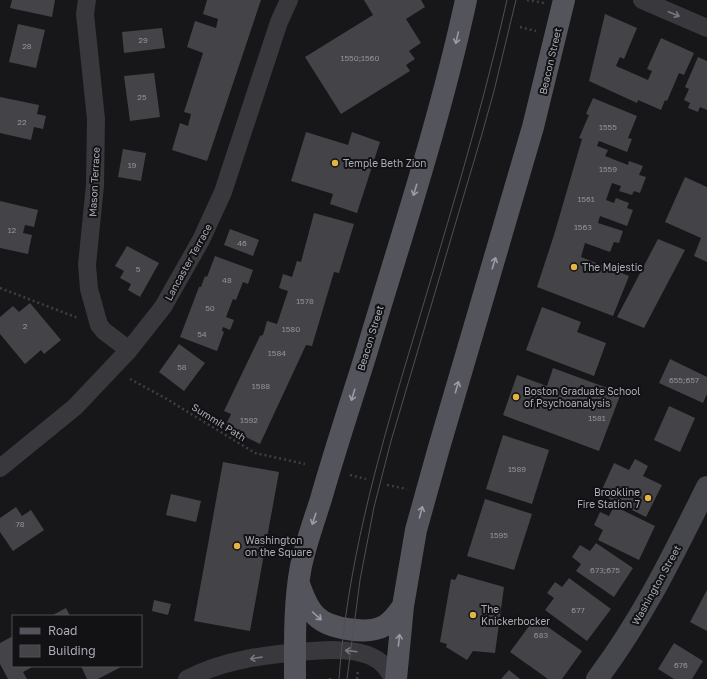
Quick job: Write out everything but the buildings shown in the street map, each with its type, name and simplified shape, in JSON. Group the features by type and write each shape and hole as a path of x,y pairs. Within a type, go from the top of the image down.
{"main road":[{"name":"Beacon Street","path":"295,679 299,583 304,554 430,140 466,0"},
{"name":"Beacon Street","path":"396,679 403,606 416,530 533,128 555,2"},
{"name":"Washington Street","path":"597,679 641,614 659,583 707,488"},
{"path":"299,583 306,601 316,616 335,626 353,629 375,629 384,626 391,621 403,606"}],"street":[{"name":"Mason Terrace","path":"86,0 85,14 96,119 95,185 87,265 89,289 99,325 104,331 128,350"},
{"name":"Lancaster Terrace","path":"0,468 75,407 128,350 163,307 190,261 207,228 225,186 279,22 288,0"},
{"path":"642,0 707,28"},
{"path":"187,679 205,670 252,658 295,652 342,650 362,653 382,662 393,679"}],"path":[{"path":"527,0 555,2"},
{"path":"520,27 544,32"},
{"path":"0,288 78,319"},
{"name":"Summit Path","path":"130,379 165,398 255,453 305,464"},
{"path":"345,474 366,479"},
{"path":"387,485 410,490"}],"tram line":[{"path":"339,679 349,596 364,516 396,396 473,134 507,0"},
{"path":"347,679 360,580 374,507 391,441 482,134 516,0"}],"place":[{"name":"Temple Beth Zion","path":"335,163"},
{"name":"The Majestic","path":"574,267"},
{"name":"Boston Graduate School of Psychoanalysis","path":"516,397"},
{"name":"Brookline Fire Station 7","path":"648,498"},
{"name":"Washington on the Square","path":"237,546"},
{"name":"The Knickerbocker","path":"473,615"}]}
